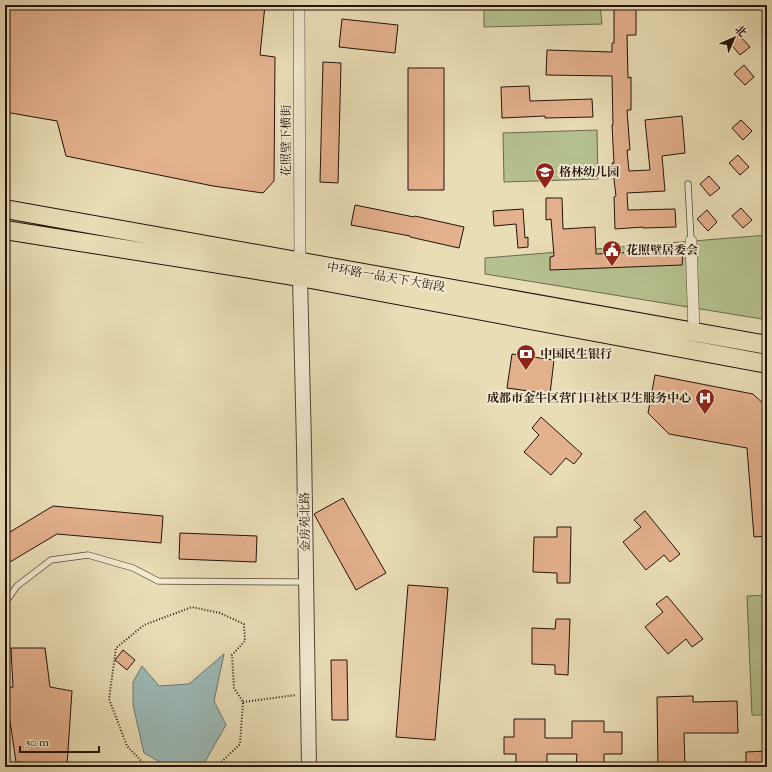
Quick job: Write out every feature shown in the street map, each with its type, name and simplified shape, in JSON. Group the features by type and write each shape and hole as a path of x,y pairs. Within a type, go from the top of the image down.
{"main road":[{"name":"中环路一品天下大街段","path":"5,209 767,364"},
{"name":"中环路一品天下大街段","path":"5,230 300,269 767,345"}],"street":[{"name":"花照壁下横街","path":"299,5 300,269"},
{"path":"691,241 694,332"},
{"name":"金房苑北路","path":"300,269 308,767"}],"lane":[{"path":"688,184 691,241"},
{"path":"5,603 18,586 51,560 88,555 133,568 158,581 306,582"}],"path":[{"path":"147,767 127,746 109,699 116,648 144,625 192,607 220,612 244,624 245,641 232,655 234,688 243,702 240,744 216,767"},
{"path":"243,702 308,694"}],"green space":[{"path":"484,5 600,5 602,24 484,27"},
{"path":"597,130 598,179 504,182 503,133"},
{"path":"767,235 767,314 762,319 485,274 485,258"},
{"path":"767,595 767,715 752,715 747,596"}],"water":[{"path":"224,654 214,701 226,725 202,767 169,767 144,753 133,705 133,682 142,666 159,686 189,684"}],"building":[{"path":"5,5 265,5 260,55 275,57 274,181 263,193 213,186 66,156 57,121 5,112"},
{"path":"614,5 636,5 636,35 627,35 628,78 631,77 631,110 627,110 630,150 627,150 629,171 650,170 645,120 682,116 685,153 662,156 665,191 627,193 628,210 675,209 676,227 615,229 614,197 616,196 612,163 614,163 612,76 546,75 547,50 612,52 612,43 614,43"},
{"path":"342,19 398,25 395,53 339,47"},
{"path":"739,35 750,47 740,55 730,43"},
{"path":"323,62 341,63 338,183 320,182"},
{"path":"744,65 754,77 745,85 734,74"},
{"path":"408,68 444,68 444,190 408,190"},
{"path":"529,86 530,101 592,99 593,117 545,118 545,116 502,118 501,87"},
{"path":"741,120 752,131 743,140 732,128"},
{"path":"738,155 749,167 740,175 729,163"},
{"path":"709,176 720,188 710,196 700,184"},
{"path":"546,198 562,198 563,229 595,227 596,254 683,250 682,265 550,270 550,257 554,256 551,219 546,220"},
{"path":"355,205 464,227 459,248 410,236 351,225"},
{"path":"741,208 752,220 743,228 732,216"},
{"path":"523,209 525,238 528,237 528,247 518,248 516,224 494,226 493,211"},
{"path":"707,210 717,222 708,231 697,219"},
{"path":"512,354 554,360 550,394 507,388"},
{"path":"655,375 753,394 767,407 767,536 754,537 747,448 669,434 648,413"},
{"path":"541,417 582,454 574,464 566,458 551,475 524,452 539,435 532,428"},
{"path":"343,498 386,573 356,590 314,514"},
{"path":"53,506 163,516 161,543 57,534 5,565 5,535"},
{"path":"645,511 680,554 670,562 664,555 646,570 623,542 641,527 634,520"},
{"path":"557,527 571,527 570,583 557,583 557,573 533,572 534,537 557,537"},
{"path":"180,533 257,536 256,562 179,559"},
{"path":"408,585 448,588 435,740 396,737"},
{"path":"667,596 703,639 692,647 686,639 668,654 645,627 663,612 656,604"},
{"path":"556,619 570,619 568,675 555,674 555,665 532,664 532,628 555,629"},
{"path":"11,648 45,648 50,687 72,691 67,765 16,762 10,721 5,720 5,688 13,687"},
{"path":"123,650 135,660 127,670 115,660"},
{"path":"331,660 347,660 348,720 332,720"},
{"path":"693,696 693,702 737,701 738,733 684,733 685,767 658,767 657,697"},
{"path":"514,719 545,719 545,738 572,738 572,721 604,721 604,732 622,732 622,754 604,754 604,767 576,767 577,754 547,754 547,767 516,767 516,754 504,754 504,737 514,737"},
{"path":"767,751 767,767 746,767 746,752"}],"place":[{"name":"格林幼儿园","path":"545,189"},
{"name":"花照壁居委会","path":"612,267"},
{"name":"中国民生银行","path":"526,371"},
{"name":"成都市金牛区营门口社区卫生服务中心","path":"705,415"}]}
